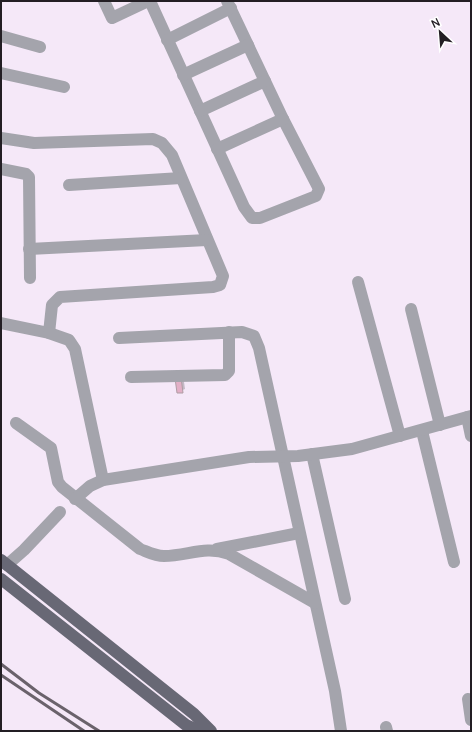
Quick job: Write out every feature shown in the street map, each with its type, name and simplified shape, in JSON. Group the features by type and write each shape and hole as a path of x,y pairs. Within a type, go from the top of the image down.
{"main road":[{"path":"4,562 194,714 210,730"},
{"path":"1,579 186,726 195,729 210,730"}],"street":[{"path":"104,1 112,18 149,1 244,207 252,218 260,218 316,196 319,190 318,184 283,119 229,4 167,40"},
{"path":"1,36 40,47"},
{"path":"183,75 248,45"},
{"path":"1,73 64,87"},
{"path":"200,111 265,81"},
{"path":"217,149 283,119"},
{"path":"1,138 34,143 153,139 162,143 172,155 223,276 220,285 213,287 60,297 54,300 52,304 49,333"},
{"path":"1,169 26,174 29,177 30,278"},
{"path":"69,184 182,178"},
{"path":"29,249 207,240"},
{"path":"358,282 400,436"},
{"path":"411,309 440,425"},
{"path":"1,323 49,333 69,340 75,349 103,480"},
{"path":"131,377 225,375 229,371 229,332"},
{"path":"119,338 229,332 242,332 254,336 257,342 335,691 341,731"},
{"path":"75,499 90,486 103,480 249,457 312,454 352,449 469,417 471,436"},
{"path":"16,423 51,448 58,482 75,499 140,549 152,554 164,556 216,549 299,533"},
{"path":"422,431 454,562"},
{"path":"312,454 345,599"},
{"path":"4,562 24,550 60,512"},
{"path":"216,549 229,554 315,604"},
{"path":"468,699 471,720"}],"building":[{"path":"181,377 183,393 177,393 175,378"}],"railway":[{"path":"1,664 39,693 99,731"},
{"path":"1,675 84,731"}]}
